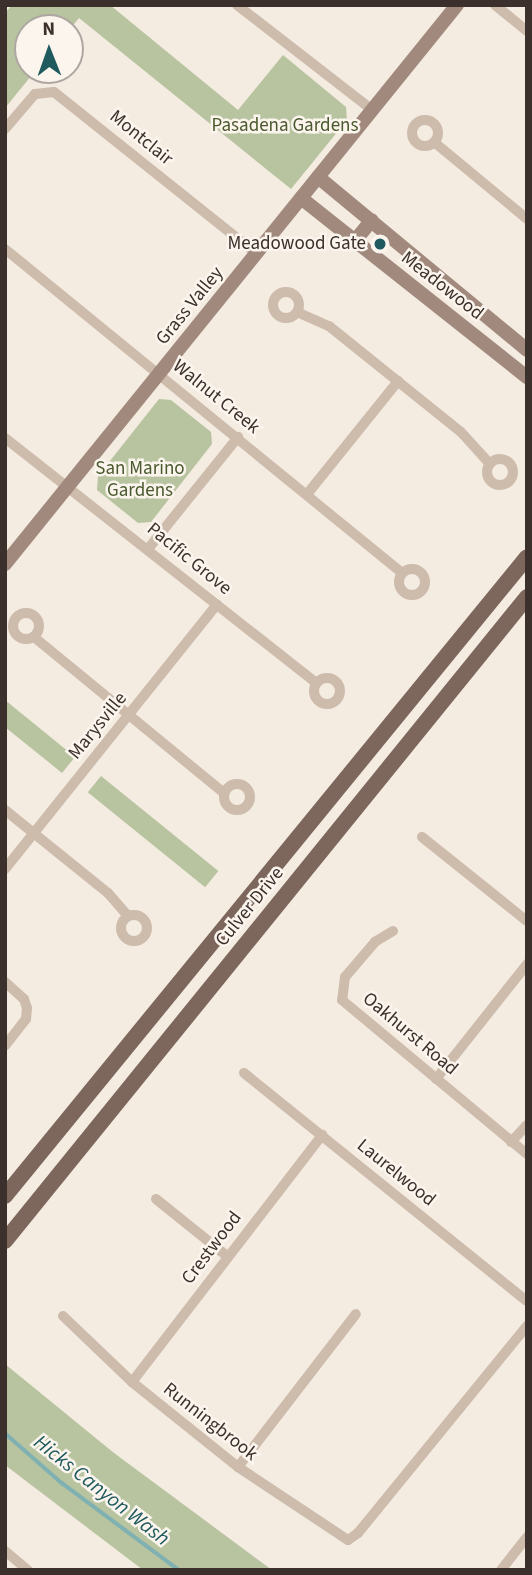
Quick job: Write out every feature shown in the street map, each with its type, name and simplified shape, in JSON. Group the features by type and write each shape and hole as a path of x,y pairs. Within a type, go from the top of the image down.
{"main road":[{"name":"Culver Drive","path":"5,1196 527,557"},
{"name":"Culver Drive","path":"5,1241 527,597"}],"street":[{"path":"237,5 370,108"},
{"name":"Grass Valley","path":"5,564 302,198 370,108 457,5"},
{"path":"495,5 527,31"},
{"name":"Montclair","path":"5,129 35,94 54,92 257,254"},
{"path":"435,142 527,219"},
{"name":"Meadowood","path":"318,177 527,350"},
{"name":"Meadowood","path":"302,198 527,377"},
{"path":"349,238 368,216"},
{"name":"Walnut Creek","path":"5,249 402,573"},
{"path":"297,312 329,326 461,432 490,464"},
{"path":"308,494 398,381"},
{"path":"148,549 237,437"},
{"name":"Pacific Grove","path":"5,438 316,683"},
{"name":"Marysville","path":"5,869 217,604"},
{"path":"34,637 127,717 224,793"},
{"path":"5,810 108,893 128,916"},
{"path":"422,837 527,921"},
{"name":"Oakhurst Road","path":"393,931 375,942 345,977 342,1000 527,1154"},
{"path":"436,1079 527,964"},
{"path":"5,982 24,999 27,1008 26,1019 5,1046"},
{"name":"Laurelwood","path":"244,1073 527,1301"},
{"path":"512,1142 527,1125"},
{"name":"Crestwood","path":"132,1382 322,1135"},
{"path":"156,1199 227,1256"},
{"path":"238,1467 356,1314"},
{"name":"Runningbrook","path":"63,1316 132,1382 238,1467 348,1540 358,1533 527,1326"},
{"path":"501,1570 527,1537"},
{"path":"5,1551 28,1570"}],"green space":[{"name":"Pasadena Gardens","path":"12,5 110,5 238,110 283,55 346,107 347,120 291,189 84,22 84,14 14,14 14,84 25,84 5,108 5,13"},
{"name":"San Marino Gardens","path":"159,399 171,400 211,432 212,444 151,522 138,523 97,490 98,476"},
{"path":"5,700 75,757 62,773 5,727"},
{"path":"101,776 218,871 205,887 88,792"},
{"path":"5,1364 114,1453 272,1570 143,1570 5,1465"}],"waterway":[{"name":"Hicks Canyon Wash","path":"5,1433 62,1483 179,1570"}],"place":[{"name":"Meadowood Gate","path":"380,244"}]}
